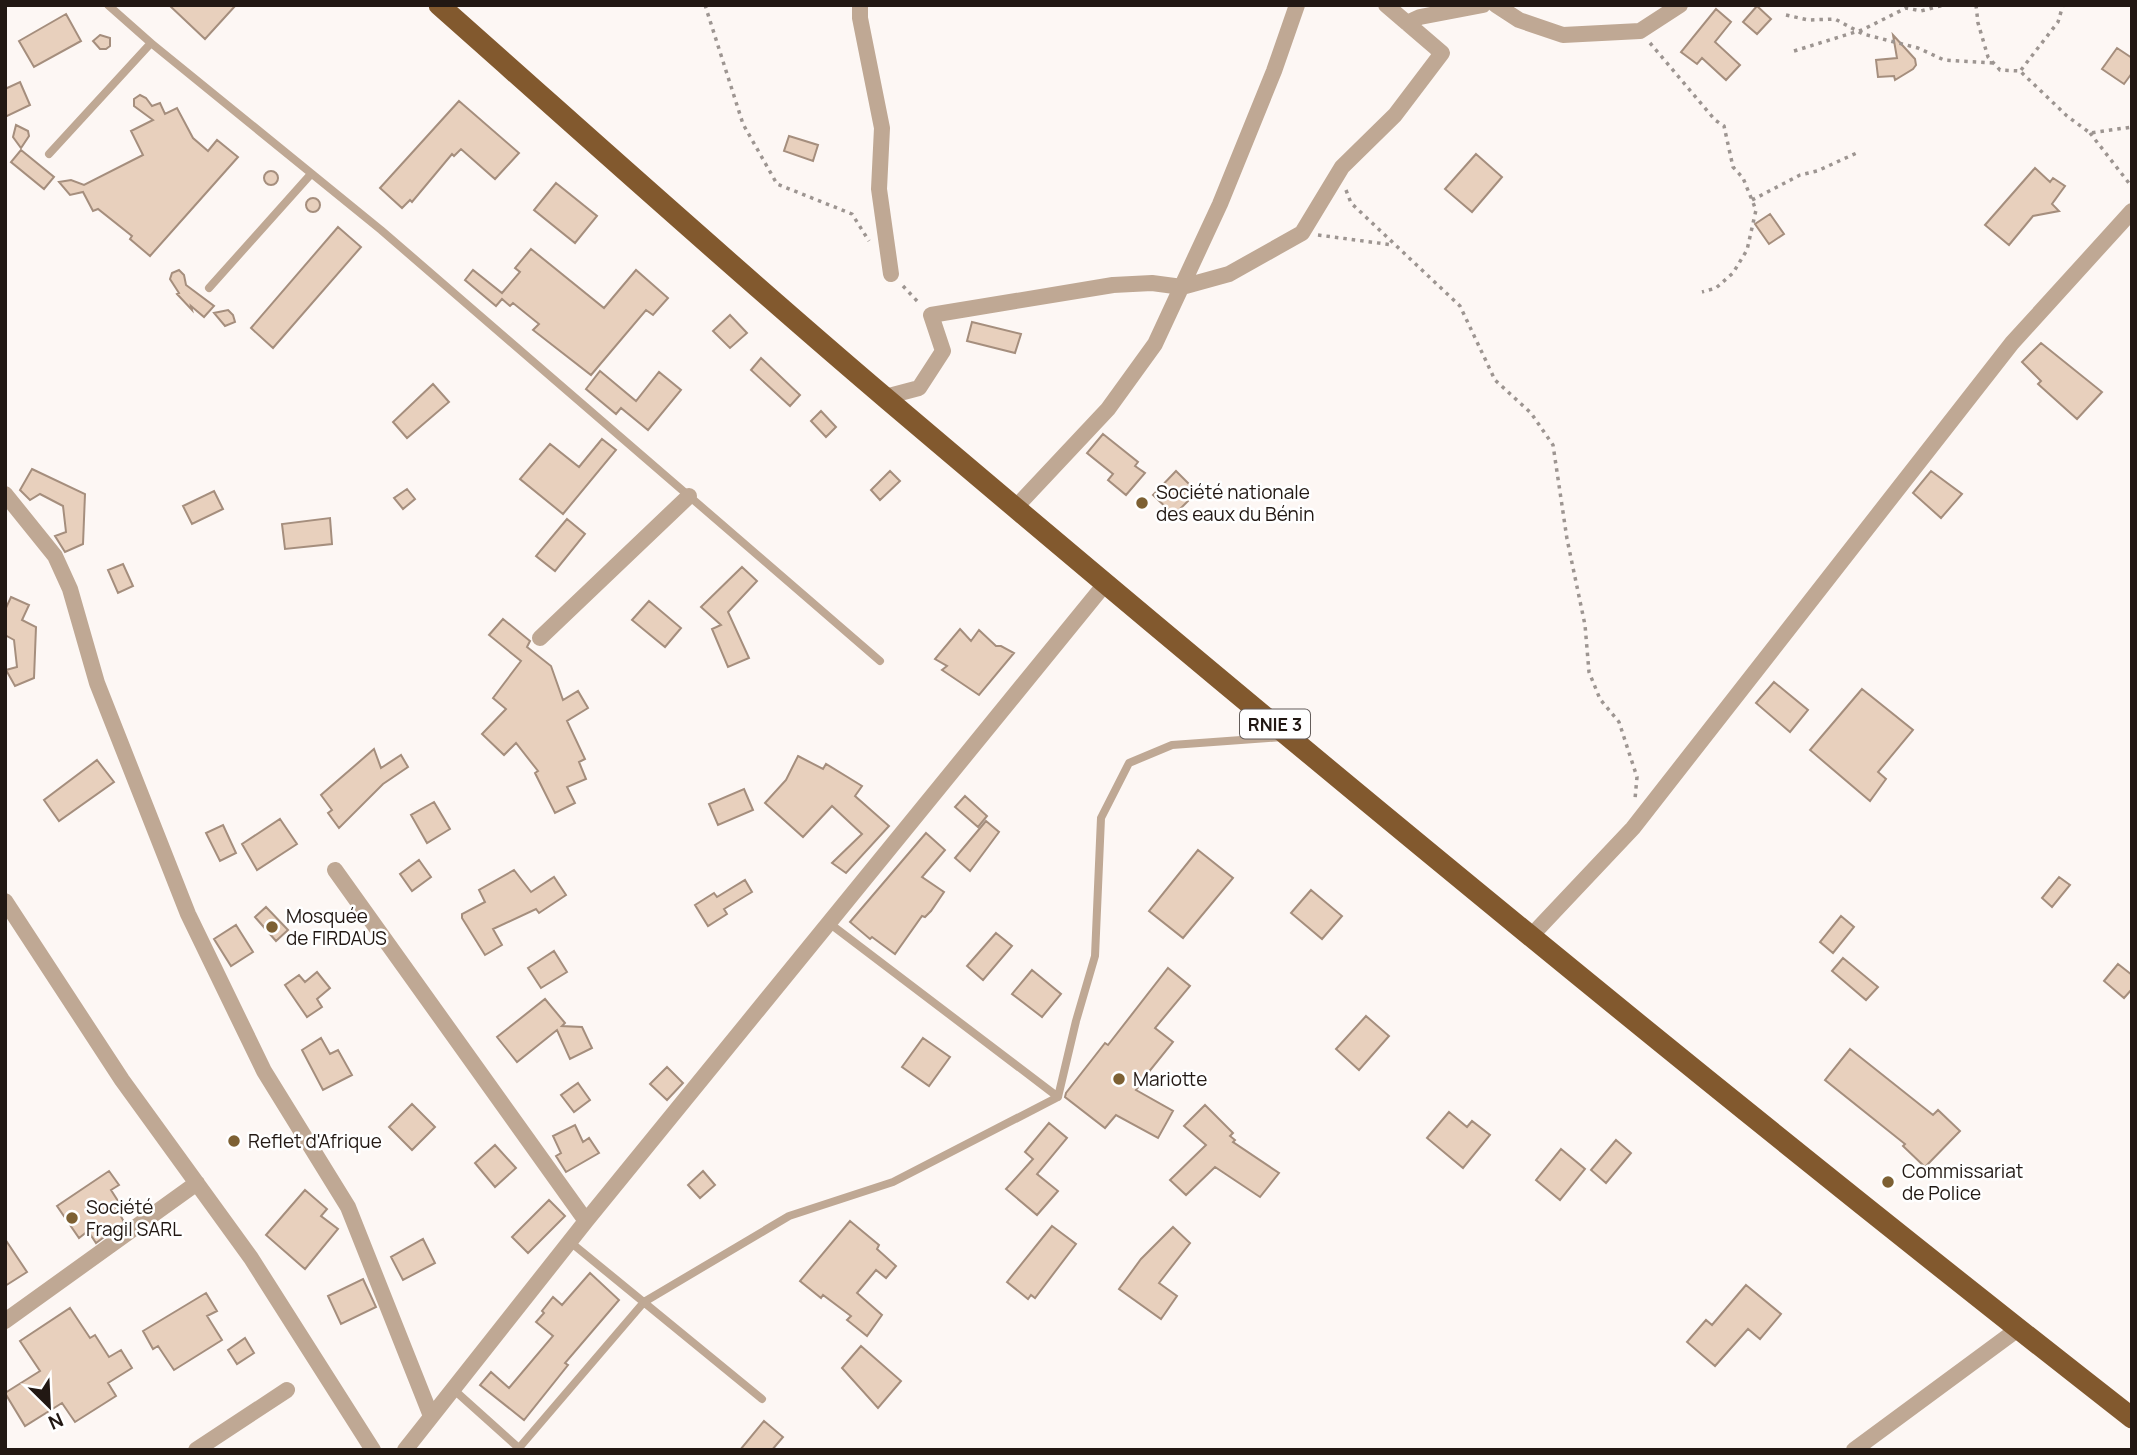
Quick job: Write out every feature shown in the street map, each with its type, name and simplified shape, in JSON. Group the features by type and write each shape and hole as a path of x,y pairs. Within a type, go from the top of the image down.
{"highway":[{"name":"RNIE 3","path":"439,5 885,397 1105,584 1531,936 2132,1418"}],"street":[{"path":"860,5 860,18 882,128 878,189 891,274"},
{"path":"1016,507 1108,409 1156,344 1220,204 1274,71 1297,5"},
{"path":"885,397 919,388 943,351 931,315 1113,285 1152,283 1182,287 1228,274 1302,233 1340,171 1395,115 1443,53 1386,5"},
{"path":"1407,23 1420,17 1483,5"},
{"path":"1496,5 1519,20 1563,35 1640,31 1679,5"},
{"path":"1531,936 1633,828 2012,343 2132,211"},
{"path":"5,494 55,556 70,589 97,683 188,914 264,1071 348,1207 431,1416"},
{"path":"540,638 689,496"},
{"path":"405,1450 569,1241 1105,584"},
{"path":"335,870 586,1221"},
{"path":"5,901 122,1080 251,1258 373,1450"},
{"path":"5,1321 197,1183"},
{"path":"1854,1450 2018,1329"},
{"path":"196,1450 286,1390"}],"lane":[{"path":"108,5 381,230 880,661"},
{"path":"49,154 151,43"},
{"path":"209,288 311,174"},
{"path":"1059,1097 1076,1021 1095,957 1101,818 1129,764 1172,745 1289,737"},
{"path":"829,923 1059,1097"},
{"path":"453,1388 520,1449 644,1303 789,1216 893,1182 1059,1097"},
{"path":"569,1241 762,1399"}],"path":[{"path":"705,5 743,124 776,184 852,214 872,244"},
{"path":"1794,51 1857,32 1904,7 1921,11 1944,5"},
{"path":"1976,5 1988,57 2000,70 2021,71 2067,116 2090,133 2132,187"},
{"path":"2021,71 2058,22 2063,5"},
{"path":"1786,15 1808,20 1835,19 1857,32 1918,48 1944,60 1994,63"},
{"path":"1640,31 1714,120 1724,127 1733,167 1743,178 1756,210 1747,250 1734,272 1716,288 1702,292"},
{"path":"2090,133 2132,127"},
{"path":"1752,200 1800,175 1860,152"},
{"path":"1340,171 1351,203 1460,306 1496,380 1531,413 1553,445 1567,538 1585,625 1589,672 1600,699 1619,722 1637,777 1633,828"},
{"path":"1302,233 1395,246"},
{"path":"891,274 931,315"}],"building":[{"path":"169,5 236,5 205,39"},
{"path":"1757,6 1771,19 1757,34 1743,22"},
{"path":"1716,9 1731,22 1715,42 1740,65 1726,80 1702,58 1697,64 1681,52"},
{"path":"66,14 81,41 34,67 19,41"},
{"path":"100,35 110,38 110,46 106,49 100,49 93,41"},
{"path":"1893,35 1915,59 1916,65 1895,80 1894,76 1878,77 1876,60 1897,58"},
{"path":"2117,48 2132,58 2132,73 2124,84 2102,69"},
{"path":"20,82 30,105 5,117 5,89"},
{"path":"140,95 152,106 160,103 165,114 177,108 193,138 208,151 217,140 238,157 150,256 130,239 132,236 98,209 93,211 83,192 70,195 59,182 71,180 84,185 143,155 131,131 153,120 134,106 134,99"},
{"path":"459,101 519,153 495,179 461,149 454,156 452,154 412,202 410,200 402,208 380,188"},
{"path":"16,125 28,131 29,136 21,148 13,137"},
{"path":"789,136 818,145 813,161 784,151"},
{"path":"21,150 54,177 44,189 11,162"},
{"path":"1476,154 1502,177 1472,212 1445,189"},
{"path":"2035,168 2050,182 2053,178 2065,186 2052,204 2059,211 2033,216 2009,245 1985,225"},
{"path":"268,171 274,171 278,178 274,185 268,185 264,181 264,175"},
{"path":"556,183 597,216 575,243 534,210"},
{"path":"310,198 316,198 320,205 316,212 310,212 306,208 306,202"},
{"path":"1770,214 1784,234 1769,244 1755,224"},
{"path":"338,227 361,247 273,348 251,328"},
{"path":"531,249 604,308 636,270 668,298 653,315 646,310 591,375 533,330 539,324 513,303 510,306 502,299 496,306 465,280 473,270 502,293 520,272 515,268"},
{"path":"179,270 184,275 186,285 214,306 204,317 191,306 192,310 177,294 179,293 170,279 172,273"},
{"path":"228,310 235,322 225,326 214,313"},
{"path":"730,315 747,333 730,348 713,331"},
{"path":"972,322 1021,334 1015,353 967,341"},
{"path":"2041,343 2102,392 2077,419 2038,384 2041,381 2022,362"},
{"path":"761,358 800,395 790,406 751,370"},
{"path":"600,371 636,401 659,372 681,390 648,430 621,408 616,414 586,389"},
{"path":"433,384 449,402 407,438 393,422"},
{"path":"821,411 836,427 826,437 811,421"},
{"path":"1103,434 1138,462 1135,466 1145,473 1126,495 1108,480 1113,474 1087,453"},
{"path":"602,439 616,450 563,514 520,479 550,444 579,467"},
{"path":"32,469 85,494 83,544 65,552 55,536 66,532 63,506 40,494 30,500 20,490"},
{"path":"890,471 900,481 880,500 871,490"},
{"path":"1176,471 1197,492 1174,515 1153,495"},
{"path":"1931,471 1962,494 1941,518 1913,493"},
{"path":"407,489 415,499 403,509 394,498"},
{"path":"214,491 223,509 192,524 183,506"},
{"path":"330,518 332,544 285,549 282,524"},
{"path":"567,519 585,534 555,571 536,556"},
{"path":"123,564 133,586 118,593 108,570"},
{"path":"742,567 757,581 728,612 749,658 728,667 712,629 721,625 701,607"},
{"path":"11,597 29,605 22,620 36,627 34,678 15,686 6,670 17,667 14,640 5,635 5,610"},
{"path":"649,601 681,628 665,647 632,620"},
{"path":"503,619 530,641 527,647 551,666 563,700 578,691 588,708 567,721 585,759 579,762 586,779 567,787 575,803 555,813 535,773 538,771 516,743 504,755 482,734 506,709 493,698 521,661 489,635"},
{"path":"960,629 971,641 979,630 996,646 1014,653 979,695 942,670 947,666 935,659"},
{"path":"1774,682 1808,710 1790,732 1756,703"},
{"path":"1862,689 1913,730 1878,772 1886,779 1870,801 1810,750"},
{"path":"374,749 381,768 401,755 408,767 383,784 339,828 328,813 332,810 321,795"},
{"path":"798,756 823,769 826,764 862,786 855,796 889,826 846,873 832,863 862,834 832,806 803,837 765,803 786,780"},
{"path":"97,760 114,782 59,821 44,800"},
{"path":"744,789 753,810 718,825 709,804"},
{"path":"965,796 987,816 978,827 955,807"},
{"path":"434,802 450,829 427,843 411,815"},
{"path":"280,819 297,844 257,870 242,844"},
{"path":"986,821 999,832 970,871 955,858"},
{"path":"223,825 236,853 220,861 206,833"},
{"path":"926,833 945,850 922,877 944,892 931,911 925,917 922,916 895,954 872,937 870,939 850,922"},
{"path":"1198,850 1233,878 1183,938 1149,911"},
{"path":"419,860 431,877 412,891 400,874"},
{"path":"514,870 531,892 554,877 566,895 539,913 536,909 493,929 502,945 485,955 462,914 485,902 479,890"},
{"path":"2059,877 2070,885 2052,907 2042,898"},
{"path":"745,880 752,892 724,909 727,914 708,926 695,905 714,893 717,897"},
{"path":"1311,890 1342,916 1322,939 1291,913"},
{"path":"266,907 288,930 276,941 255,917"},
{"path":"1841,916 1854,927 1833,953 1820,942"},
{"path":"236,925 253,952 231,966 214,939"},
{"path":"996,933 1012,946 983,980 967,966"},
{"path":"554,951 567,972 541,988 528,968"},
{"path":"1843,958 1878,987 1866,1000 1832,971"},
{"path":"2118,964 2132,975 2132,989 2124,998 2104,981"},
{"path":"1168,968 1190,986 1155,1028 1173,1042 1136,1090 1173,1111 1158,1138 1116,1115 1105,1128 1065,1097 1066,1093 1105,1043 1108,1045"},
{"path":"1032,970 1061,994 1042,1017 1012,994"},
{"path":"317,972 330,988 317,999 322,1007 307,1017 285,985 299,975 305,982"},
{"path":"545,999 565,1023 562,1026 582,1027 592,1048 570,1059 557,1030 517,1062 497,1037"},
{"path":"1366,1016 1389,1036 1359,1070 1336,1049"},
{"path":"321,1038 330,1054 338,1050 352,1075 323,1090 302,1050"},
{"path":"923,1038 950,1057 929,1086 902,1067"},
{"path":"1850,1049 1933,1115 1938,1110 1960,1131 1925,1167 1903,1146 1905,1144 1825,1080"},
{"path":"667,1067 683,1083 667,1100 650,1084"},
{"path":"578,1083 590,1100 574,1112 561,1095"},
{"path":"412,1104 435,1127 412,1150 389,1127"},
{"path":"1205,1105 1233,1133 1230,1136 1235,1140 1233,1142 1279,1173 1260,1197 1215,1167 1186,1195 1170,1180 1206,1145 1184,1126"},
{"path":"1449,1112 1467,1127 1472,1121 1490,1135 1463,1168 1427,1138"},
{"path":"1049,1123 1067,1138 1037,1174 1058,1191 1037,1215 1006,1189 1033,1159 1025,1152"},
{"path":"575,1125 583,1142 589,1138 599,1153 566,1172 556,1156 561,1153 553,1136"},
{"path":"1616,1140 1631,1153 1606,1183 1591,1170"},
{"path":"495,1145 516,1168 495,1187 475,1163"},
{"path":"1561,1149 1585,1169 1560,1200 1536,1180"},
{"path":"109,1171 119,1185 111,1190 118,1201 114,1204 124,1222 96,1243 88,1231 79,1238 57,1206"},
{"path":"703,1171 715,1185 700,1198 688,1185"},
{"path":"305,1190 327,1209 321,1216 338,1229 305,1269 266,1235"},
{"path":"549,1200 565,1216 528,1253 512,1237"},
{"path":"850,1221 879,1245 877,1249 896,1266 886,1278 876,1270 857,1293 882,1315 867,1336 847,1320 851,1316 823,1295 821,1298 800,1281"},
{"path":"1052,1226 1076,1244 1035,1298 1031,1295 1028,1299 1007,1282"},
{"path":"1173,1227 1190,1243 1159,1283 1177,1296 1161,1319 1119,1289 1141,1259"},
{"path":"5,1239 27,1272 5,1286"},
{"path":"423,1239 435,1263 403,1280 391,1257"},
{"path":"590,1273 619,1300 565,1363 568,1365 524,1420 480,1385 491,1372 509,1388 553,1336 536,1322 544,1313 542,1311 553,1297 562,1305"},
{"path":"363,1279 376,1307 341,1324 328,1296"},
{"path":"1746,1285 1781,1314 1760,1339 1748,1329 1715,1366 1687,1342 1706,1320 1712,1325"},
{"path":"206,1293 217,1311 207,1316 222,1340 174,1370 158,1346 153,1349 143,1331"},
{"path":"70,1308 90,1338 95,1335 109,1357 121,1350 132,1368 108,1383 116,1396 75,1422 62,1403 25,1426 5,1393 40,1371 20,1341"},
{"path":"245,1338 254,1353 237,1364 228,1350"},
{"path":"861,1346 901,1381 878,1408 842,1368"},
{"path":"764,1421 783,1437 772,1450 740,1450"}],"place":[{"name":"Société nationale des eaux du Bénin","path":"1142,503"},
{"name":"Mosquée de FIRDAUS","path":"272,927"},
{"name":"Mariotte","path":"1119,1079"},
{"name":"Reflet d'Afrique","path":"234,1141"},
{"name":"Commissariat de Police","path":"1888,1182"},
{"name":"Société Fragil SARL","path":"72,1218"}]}
